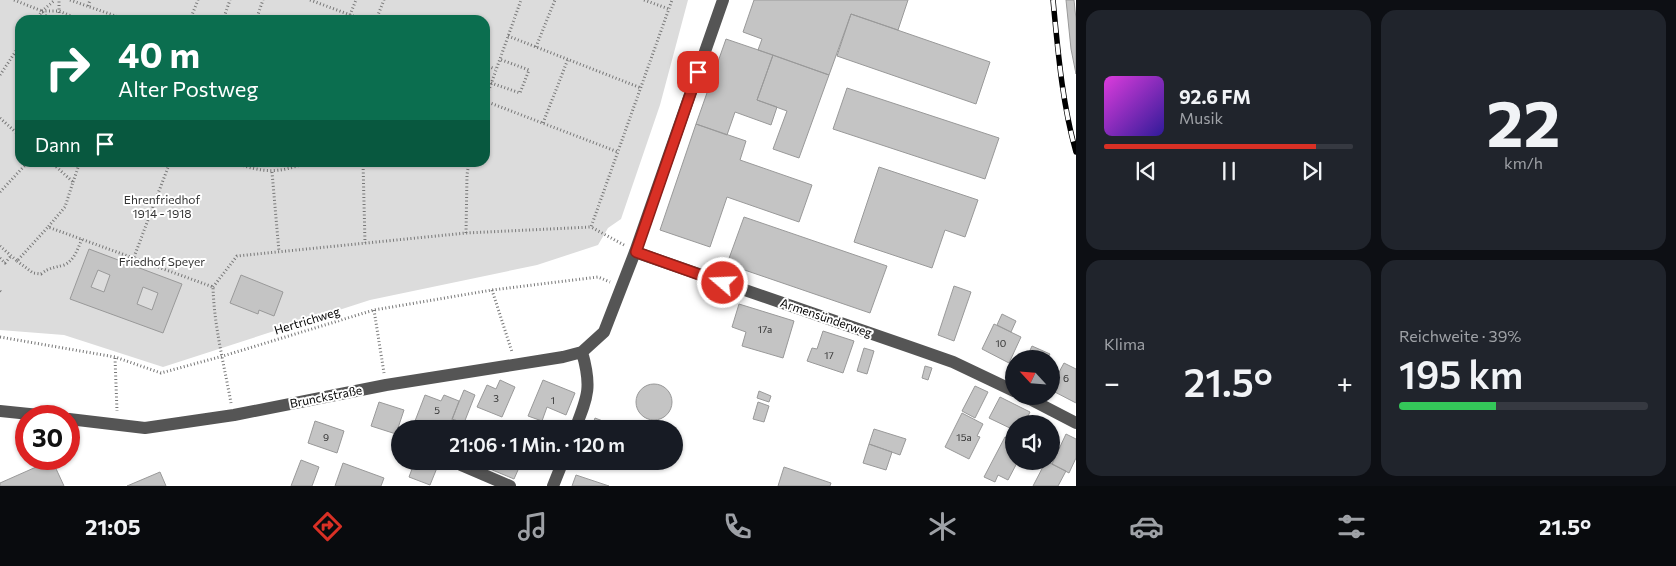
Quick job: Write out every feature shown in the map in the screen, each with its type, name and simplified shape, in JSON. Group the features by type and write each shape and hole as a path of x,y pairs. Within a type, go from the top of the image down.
{"street":[{"path":"579,420 588,398 588,373 582,352 604,332 636,252 723,0"},
{"name":"Armensünderweg","path":"636,252 953,362 1005,387"},
{"name":"Brunckstraße","path":"80,420 145,428 234,416 386,385 582,352"},
{"path":"1041,405 1076,423"},
{"path":"0,410 15,412"},
{"path":"473,470 510,486"},
{"path":"553,486 559,470"}],"path":[{"path":"14,0 42,11 59,12 67,15"},
{"path":"39,15 55,0"},
{"path":"59,0 59,12"},
{"path":"70,0 112,15"},
{"path":"88,6 90,0"},
{"path":"192,15 198,0"},
{"path":"225,15 230,0"},
{"path":"258,15 264,0"},
{"path":"310,0 350,15 356,0"},
{"path":"378,15 384,0"},
{"path":"490,86 521,0"},
{"path":"536,47 555,0"},
{"path":"644,0 669,9"},
{"path":"591,227 672,0"},
{"path":"42,11 46,15"},
{"path":"508,36 641,88"},
{"path":"0,75 15,52"},
{"path":"491,83 520,93 529,70 499,59"},
{"path":"543,123 568,59"},
{"path":"490,67 495,69"},
{"path":"490,103 618,152"},
{"path":"0,118 15,132"},
{"path":"0,192 23,167"},
{"path":"56,167 73,182"},
{"path":"18,261 65,208 78,167"},
{"path":"134,257 168,167"},
{"path":"246,167 272,172 297,167"},
{"path":"363,167 365,243"},
{"path":"466,233 468,167"},
{"path":"272,172 279,252"},
{"path":"48,227 213,287"},
{"path":"234,416 214,313 213,287 237,256 466,233 591,227 605,233 636,252"},
{"path":"0,246 33,273 41,274 50,268 64,265 68,262 82,239"},
{"path":"0,258 5,263 11,256"},
{"name":"Hertrichweg","path":"0,338 115,357 161,373 374,310 492,290 598,277 622,286"},
{"path":"492,290 516,364"},
{"path":"374,310 386,385"},
{"path":"115,357 118,424"}],"green space":[{"name":"Friedhof Speyer","path":"0,0 688,0 660,105 621,219 608,228 598,245 537,265 370,300 163,367 64,335 0,330"}],"building":[{"path":"754,0 908,0 898,30 851,14 829,75 758,50 762,39 743,32"},
{"path":"1066,0 1074,0 1076,74 1071,49"},
{"path":"851,14 990,62 976,104 837,56"},
{"path":"726,39 773,55 757,100 777,107 771,125 735,112 727,135 696,124"},
{"path":"773,55 829,75 799,158 773,149 787,111 757,100"},
{"path":"847,88 999,138 985,179 833,129"},
{"path":"696,124 746,141 740,160 812,185 799,222 727,197 710,247 660,230"},
{"path":"879,167 978,200 965,237 945,230 932,268 854,242"},
{"path":"744,217 887,266 870,313 727,264"},
{"path":"89,249 182,284 163,333 70,299","holes":["98,270 110,275 104,292 91,287","143,287 158,293 152,310 137,304"]},
{"path":"241,275 283,292 274,316 259,310 258,314 230,303"},
{"path":"954,286 971,292 954,341 938,335"},
{"path":"739,304 794,321 783,358 742,346 746,332 732,327"},
{"path":"1002,314 1016,321 1011,332 997,325"},
{"path":"994,324 1021,337 1015,350 1005,350 1005,361 982,349"},
{"path":"823,331 854,341 843,373 807,361 812,348 817,349"},
{"path":"1032,346 1041,350 1030,350"},
{"path":"864,348 874,351 867,374 857,371"},
{"path":"1064,363 1076,369 1076,403 1060,395 1060,370"},
{"path":"925,366 932,368 928,380 922,378"},
{"path":"500,380 515,387 502,417 477,407 487,385 496,389"},
{"path":"543,380 575,393 566,415 547,407 542,420 528,416"},
{"path":"654,384 661,386 670,395 672,402 670,409 661,418 654,420 647,418 638,409 636,402 638,395 647,386"},
{"path":"975,386 988,392 975,418 962,411"},
{"path":"464,390 475,395 465,420 452,419"},
{"path":"759,391 771,396 769,402 757,398"},
{"path":"425,395 441,401 444,395 459,401 452,420 415,420"},
{"path":"1000,397 1005,400 1005,405 1016,405 1030,412 1028,415 1005,415 1005,426 989,418"},
{"path":"379,402 404,410 401,420 391,420 391,432 371,426"},
{"path":"758,402 769,406 764,422 753,419"},
{"path":"962,413 983,424 977,436 980,437 969,459 945,447"},
{"path":"315,421 344,431 337,453 308,443"},
{"path":"874,429 906,439 900,455 869,444"},
{"path":"1066,434 1076,439 1076,458 1069,473 1060,468 1060,447"},
{"path":"1005,437 1005,470 1013,470 1008,480 998,475 995,482 984,477"},
{"path":"869,444 892,452 886,470 863,463"},
{"path":"301,460 319,467 312,486 291,486"},
{"path":"343,463 384,478 381,486 335,486"},
{"path":"784,467 831,483 830,486 778,486"},
{"path":"1060,468 1066,471 1058,486 1033,486 1041,470 1060,470"},
{"path":"29,470 57,470 64,486 0,486 0,483"},
{"path":"412,470 436,470 430,485 409,477"},
{"path":"492,470 518,470 514,479"},
{"path":"160,472 166,486 127,486"},
{"path":"576,475 609,486 572,486"}],"railway":[{"path":"1053,0 1064,96 1076,152"}],"route":[{"path":"698,72 636,252 723,283"}],"park label":[{"name":"Ehrenfriedhof 1914 - 1918","path":"162,207"}]}
